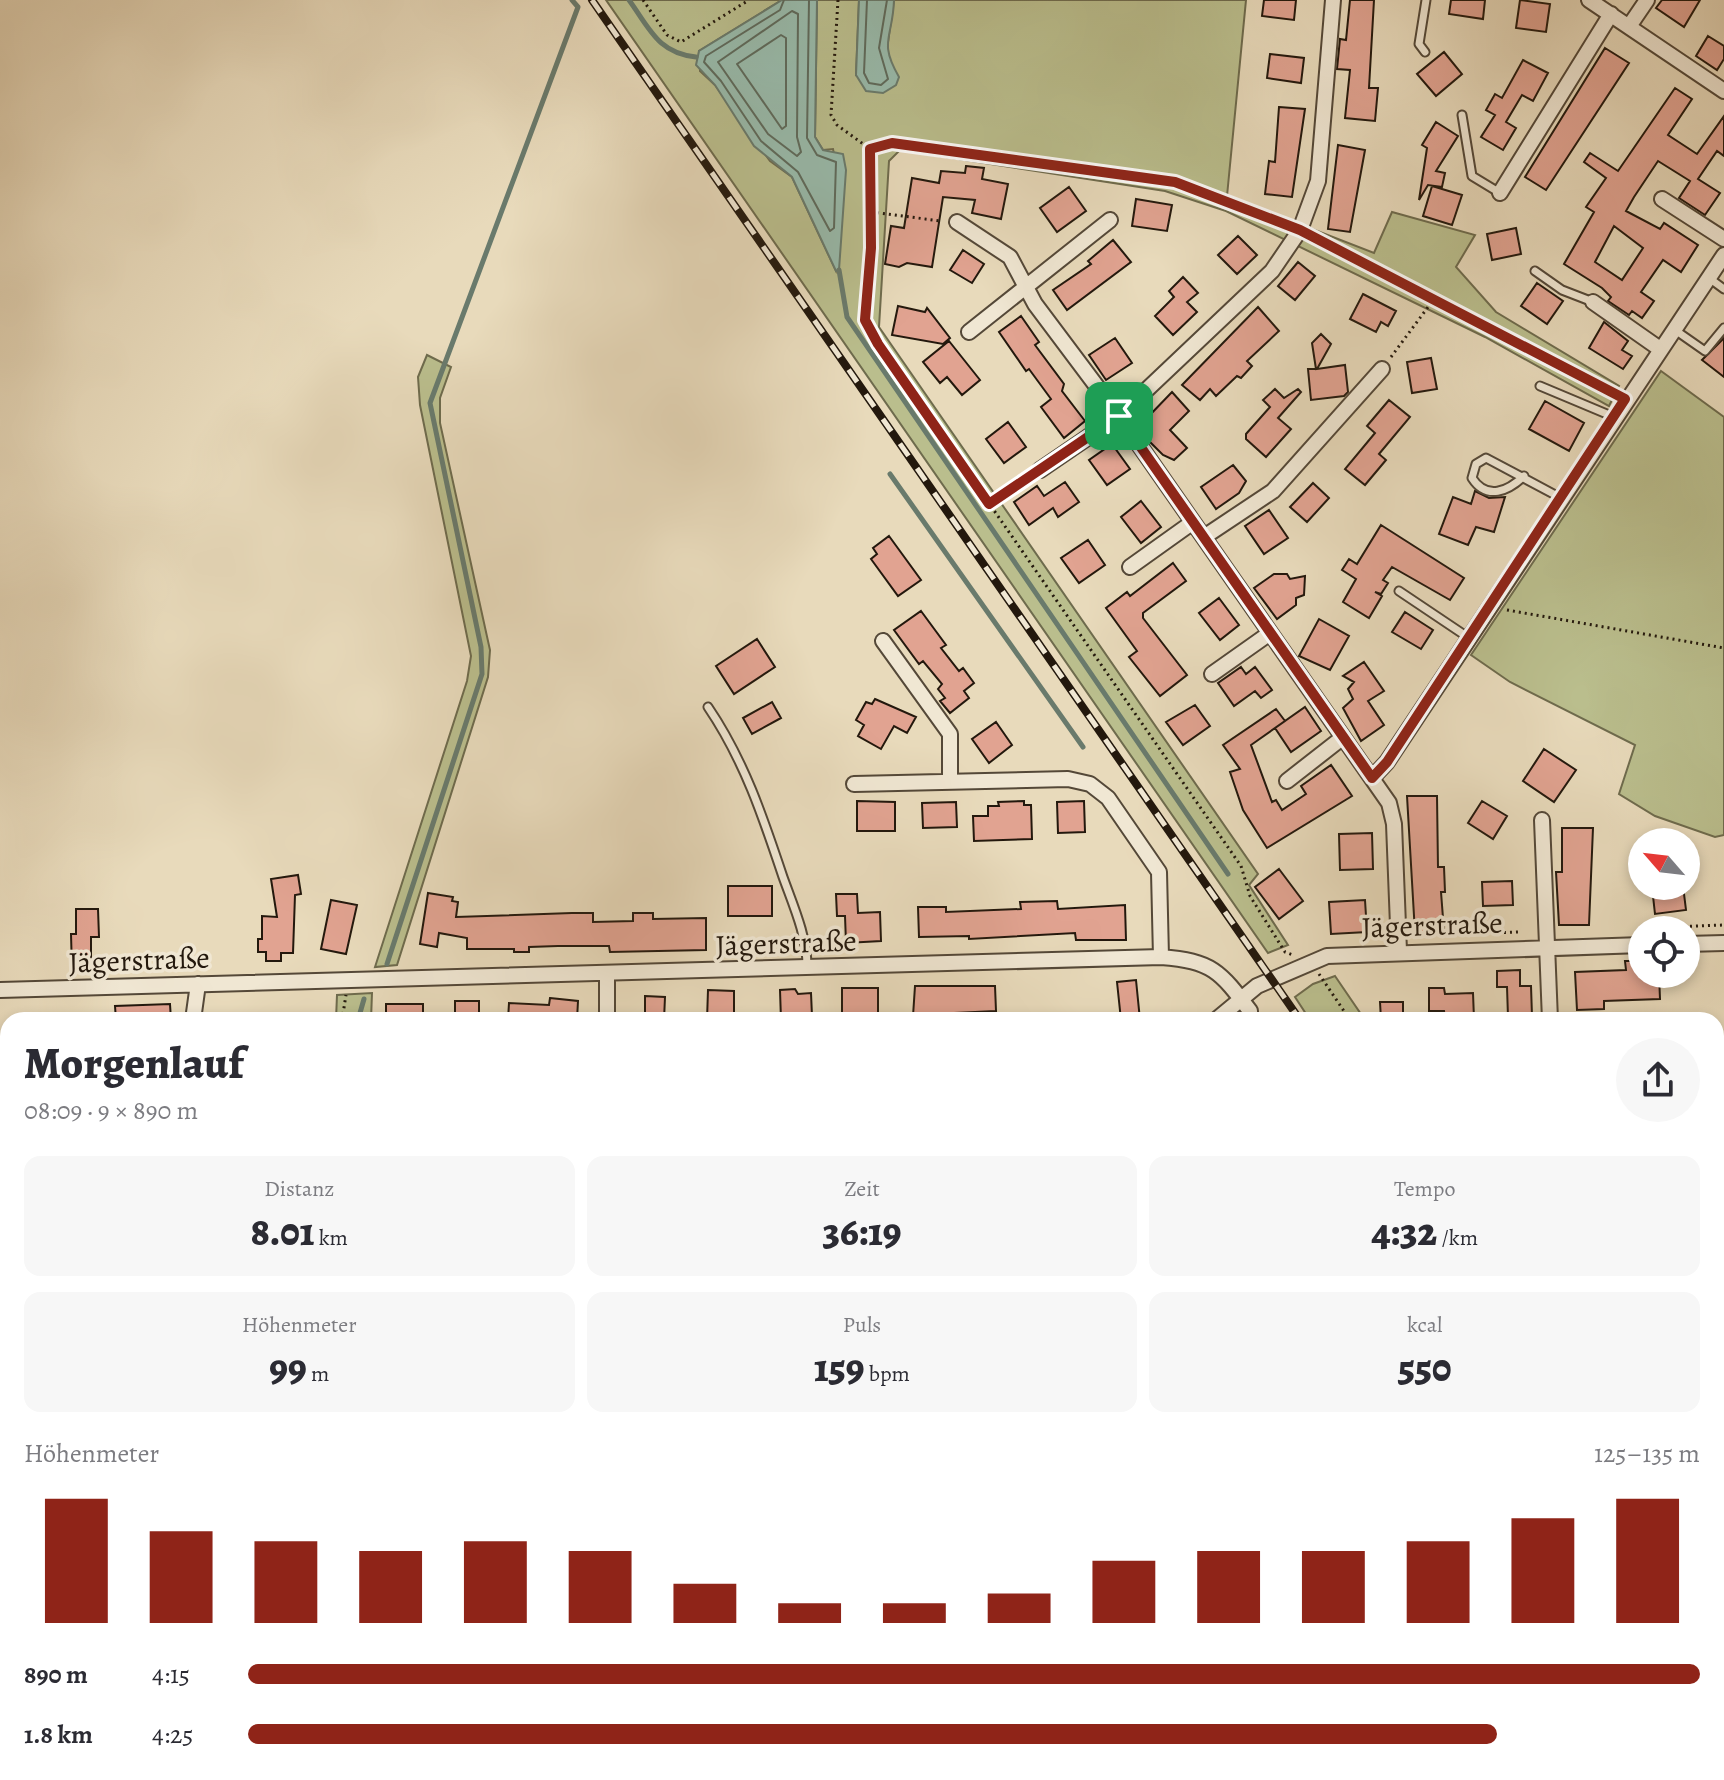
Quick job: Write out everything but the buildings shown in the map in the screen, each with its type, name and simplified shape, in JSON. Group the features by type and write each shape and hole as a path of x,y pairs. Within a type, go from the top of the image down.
{"street":[{"path":"1040,470 1119,416 1272,271 1300,230 1318,181 1333,0"},
{"path":"1589,0 1724,91"},
{"path":"1630,25 1647,0"},
{"path":"1500,193 1611,14"},
{"path":"1662,199 1724,239"},
{"path":"969,332 1110,220"},
{"path":"957,222 1010,257 1035,304 1119,416 1389,803 1394,824 1399,951"},
{"path":"1372,778 1387,762 1625,399 1724,255"},
{"path":"1593,302 1660,349"},
{"path":"1204,537 1273,491 1382,369"},
{"path":"1130,567 1193,522"},
{"path":"1212,674 1270,633"},
{"path":"883,641 950,734 950,782"},
{"path":"1287,781 1342,738"},
{"path":"854,784 1068,779 1090,784 1108,798 1159,872 1161,957"},
{"name":"Jägerstraße","path":"1542,820 1548,939"},
{"path":"1548,939 1550,1012"},
{"name":"Jägerstraße","path":"0,990 1161,957 1196,960 1213,969 1240,998 1271,978 1315,959 1548,939 1628,944"},
{"path":"1700,944 1724,943"},
{"path":"607,974 607,1012"},
{"path":"194,1012 198,984"},
{"path":"1225,1012 1240,998 1250,1012"}],"lane":[{"path":"1425,52 1419,44 1426,0"},
{"path":"1462,115 1472,176 1500,193"},
{"path":"1535,271 1562,290 1593,302"},
{"path":"1709,278 1724,289"},
{"path":"1675,330 1705,351 1724,328"},
{"path":"1540,386 1614,417"},
{"path":"1524,476 1508,490 1494,493 1477,486 1472,478 1476,464 1486,458 1524,476 1561,498"},
{"path":"1399,591 1469,638"},
{"path":"708,707 753,788 807,951 807,968"}],"path":[{"path":"643,0 667,35 681,42 749,0"},
{"path":"838,0 831,115 837,125 870,149"},
{"path":"870,149 892,143 1175,182 1300,230 1625,399"},
{"path":"870,149 871,212 865,303 870,332 1241,866 1250,896 1285,952 1293,955"},
{"path":"871,212 957,222"},
{"path":"1382,369 1434,299"},
{"path":"989,504 1040,470"},
{"path":"1489,607 1724,648"},
{"path":"1700,926 1724,925"},
{"path":"1452,937 1471,932 1548,939"},
{"path":"1315,959 1319,973 1345,1012"},
{"path":"343,1012 349,980"}],"green space":[{"path":"606,0 782,0 699,51 700,71 715,85 770,161 792,177 836,271 841,225 836,165 833,149 823,150 815,137 817,0 859,0 856,75 892,69 887,49 894,0 1246,0 1227,196 1374,253 1392,212 1475,235 1456,267 1496,312 1619,386 1609,406 1485,337 1226,211 1165,191 900,150 889,161 879,327 1258,874 1249,885 1288,945 1268,953"},
{"path":"427,355 451,367 440,398 440,423 490,650 488,677 397,965 375,967 467,681 471,656 420,405 418,377"},
{"path":"1661,371 1724,417 1724,835 1715,837 1700,832 1700,828 1689,828 1655,816 1619,794 1635,745 1510,682 1471,655"},
{"path":"1335,976 1360,1012 1305,1012 1295,997 1313,984"},
{"path":"372,993 371,1012 336,1012 337,995"}],"water":[{"path":"782,0 817,0 815,137 823,150 843,154 846,170 839,270 836,271 792,177 754,146 715,85 696,65 699,51"},
{"path":"859,0 894,0 888,47 899,77 896,85 883,93 866,91 856,75"}],"waterway":[{"path":"387,964 482,674 481,647 430,403 578,7 572,0"},
{"path":"629,0 649,30 664,45 683,55 696,57"},
{"path":"839,270 847,317 1228,874"},
{"path":"890,474 1083,747"},
{"path":"360,1012 364,999"}],"railway":[{"path":"592,0 1294,1012"}],"route":[{"path":"892,143 1006,156 1175,182 1199,189 1300,230 1625,399 1387,762 1372,778 1119,416 989,504 878,344 865,320 871,248 870,149 892,143"}]}
